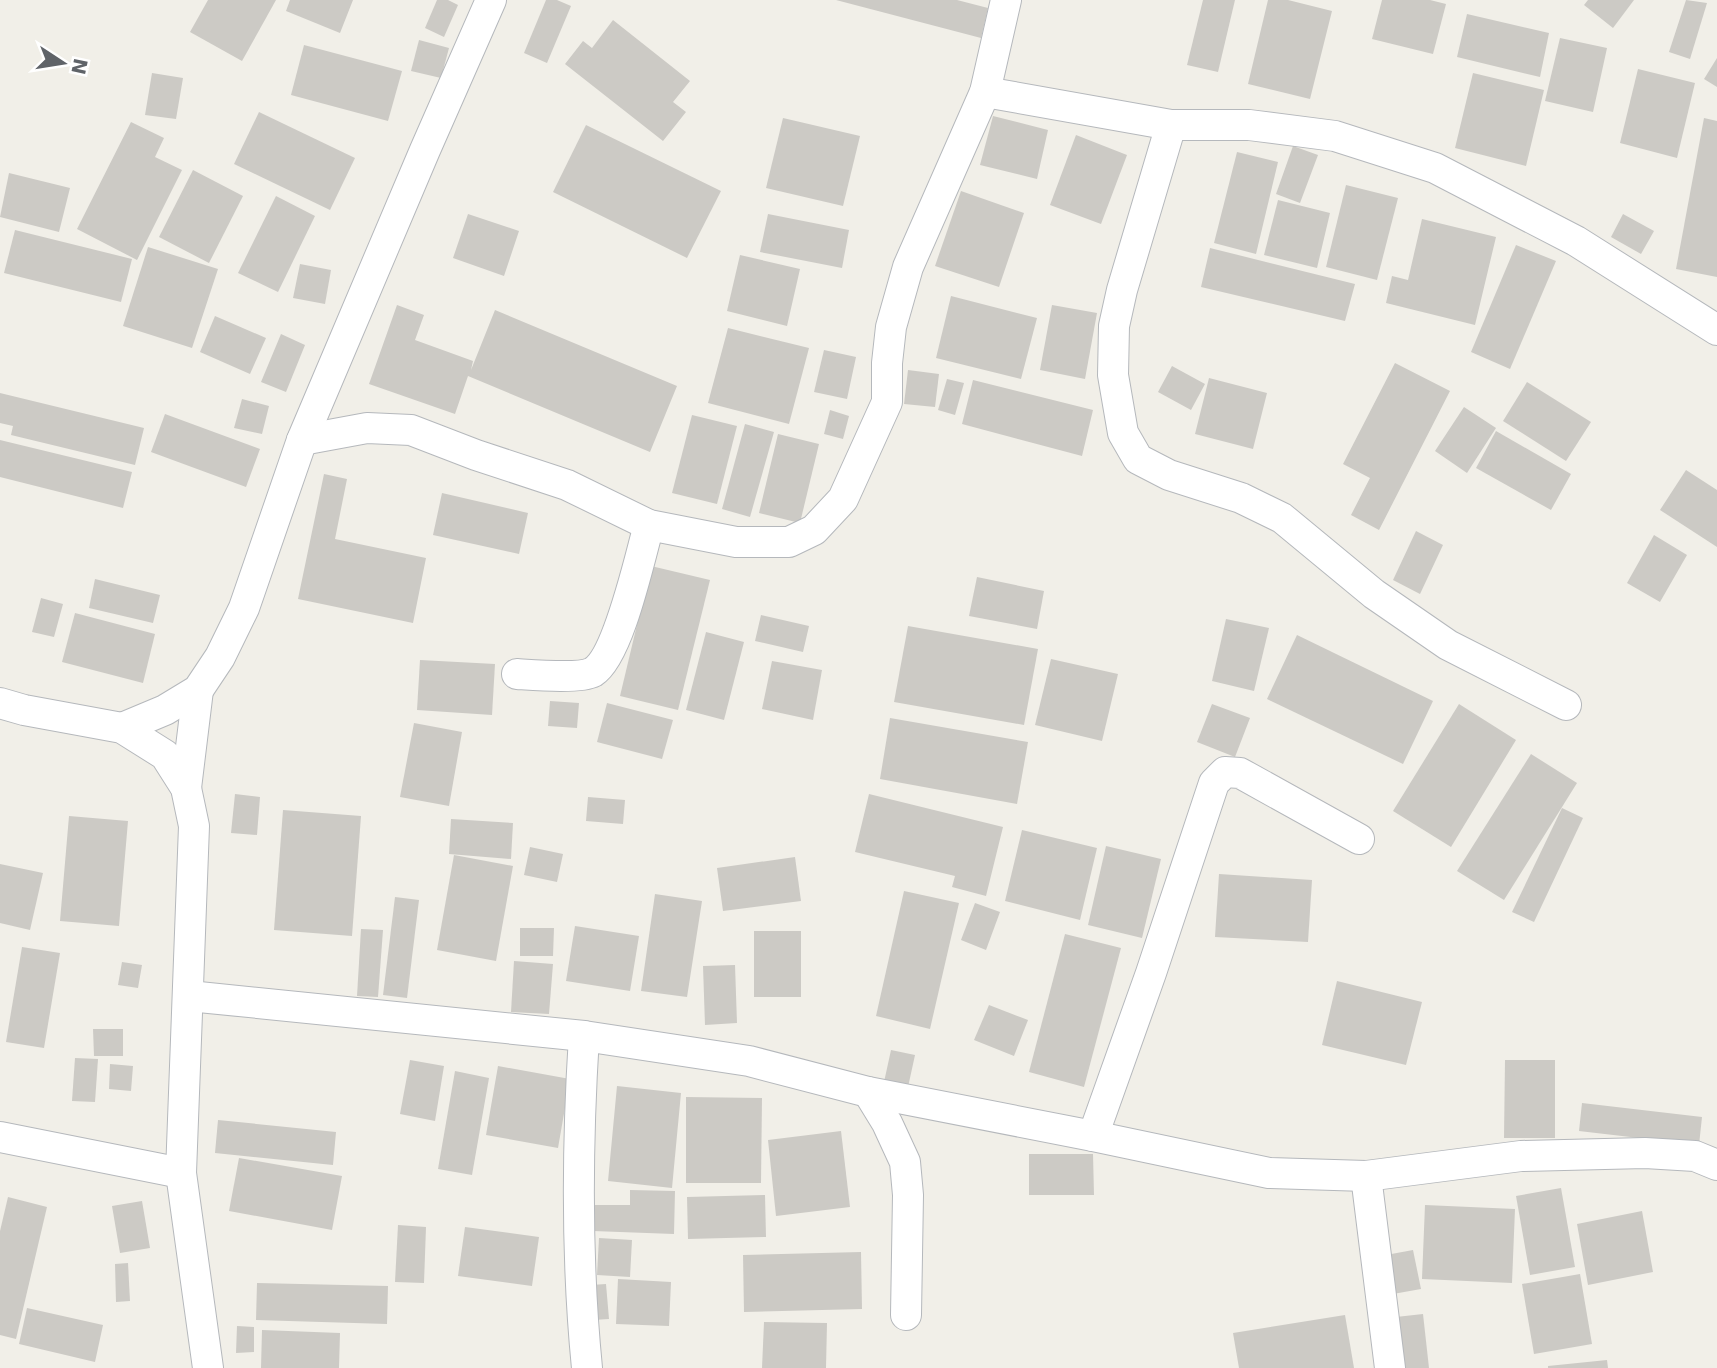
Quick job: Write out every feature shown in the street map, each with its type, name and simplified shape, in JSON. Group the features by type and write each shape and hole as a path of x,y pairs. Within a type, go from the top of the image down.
{"street":[{"path":"122,728 165,710 198,690 220,657 244,608 302,440 491,0"},
{"path":"302,440 367,428 411,430 567,485 649,525 736,542 789,542 814,530 843,499 887,402 887,362 891,327 908,267 985,92 1006,0"},
{"path":"985,92 1171,125 1249,125 1335,136 1435,168 1576,242 1717,330"},
{"path":"1171,125 1122,290 1114,326 1113,375 1124,433 1138,459 1170,475 1241,498 1282,518 1374,594 1448,645 1566,705"},
{"path":"517,674 581,674 593,672 602,662 617,637 649,525"},
{"path":"198,690 187,788 194,826 181,1173 208,1368"},
{"path":"0,703 122,728 165,755 187,788"},
{"path":"1093,1136 1214,783 1225,772 1240,773 1359,839"},
{"path":"188,996 584,1036 749,1061 868,1093 1269,1173 1367,1176 1521,1156 1645,1153 1695,1156 1717,1165"},
{"path":"584,1036 578,1134 578,1207 587,1368"},
{"path":"868,1093 887,1123 905,1162 908,1195 906,1315"},
{"path":"0,1137 181,1173"},
{"path":"1367,1176 1390,1368"}],"building":[{"path":"208,0 276,0 242,61 190,32"},
{"path":"290,0 353,0 340,33 286,11"},
{"path":"437,0 448,0 458,5 444,37 425,28"},
{"path":"546,0 557,0 571,6 547,63 524,53"},
{"path":"836,0 957,0 988,8 981,38"},
{"path":"1203,0 1235,0 1218,72 1187,65"},
{"path":"1268,0 1288,0 1332,11 1310,99 1248,84"},
{"path":"1382,0 1430,0 1446,4 1433,54 1372,39"},
{"path":"1588,0 1634,0 1613,28 1584,5"},
{"path":"1686,0 1707,3 1690,59 1669,52"},
{"path":"1467,14 1549,33 1540,77 1457,57"},
{"path":"613,20 690,81 673,102 686,112 663,141 565,64 583,41 592,48"},
{"path":"1560,38 1607,48 1593,112 1545,101"},
{"path":"419,40 449,48 441,78 411,71"},
{"path":"304,45 402,71 388,121 291,95"},
{"path":"1717,58 1717,87 1704,79"},
{"path":"1638,69 1695,83 1677,158 1620,143"},
{"path":"152,73 183,78 176,119 145,115"},
{"path":"1473,73 1544,90 1526,166 1455,148"},
{"path":"259,112 355,158 330,210 234,164"},
{"path":"993,116 1048,130 1037,179 980,165"},
{"path":"783,118 860,136 843,206 766,188"},
{"path":"1704,118 1717,121 1717,277 1676,269"},
{"path":"131,122 164,138 155,157 182,170 137,260 77,229"},
{"path":"586,125 721,191 687,258 553,192"},
{"path":"1076,135 1127,155 1101,224 1050,205"},
{"path":"1293,146 1318,155 1300,203 1276,194"},
{"path":"1237,152 1278,162 1256,254 1214,243"},
{"path":"193,170 243,196 209,263 159,237"},
{"path":"9,173 70,188 59,232 0,217"},
{"path":"1346,185 1398,198 1377,280 1326,267"},
{"path":"961,191 1024,213 999,287 935,266"},
{"path":"276,196 315,216 278,292 238,273"},
{"path":"1278,200 1330,213 1317,268 1264,255"},
{"path":"468,214 519,231 504,276 453,258"},
{"path":"768,214 849,230 842,268 760,252"},
{"path":"1623,214 1654,231 1641,254 1611,237"},
{"path":"1422,219 1496,237 1475,325 1386,303 1392,276 1408,280"},
{"path":"15,230 132,259 121,302 4,273"},
{"path":"1516,245 1556,261 1510,369 1471,352"},
{"path":"148,247 218,269 192,348 123,326"},
{"path":"1210,248 1355,284 1345,321 1201,287"},
{"path":"740,255 800,269 787,326 727,311"},
{"path":"300,264 331,270 325,304 293,298"},
{"path":"951,296 1037,318 1021,379 936,358"},
{"path":"397,305 424,315 415,340 473,361 471,370 495,310 677,386 650,452 468,376 455,414 369,384"},
{"path":"1052,305 1097,313 1085,379 1040,370"},
{"path":"215,316 266,338 250,374 200,352"},
{"path":"728,328 809,348 789,424 708,403"},
{"path":"281,334 305,345 286,392 261,382"},
{"path":"824,350 856,357 847,399 814,392"},
{"path":"1395,363 1450,391 1379,530 1351,515 1370,478 1343,464"},
{"path":"1172,366 1205,384 1191,410 1158,392"},
{"path":"908,370 939,374 935,407 904,404"},
{"path":"1209,378 1267,393 1253,449 1195,434"},
{"path":"947,379 964,383 955,415 938,410"},
{"path":"973,380 1093,410 1082,456 962,424"},
{"path":"1527,382 1591,422 1566,461 1503,421"},
{"path":"0,393 144,428 135,465 11,435 13,426 0,423"},
{"path":"242,399 269,406 262,434 234,428"},
{"path":"1464,407 1496,428 1467,473 1435,451"},
{"path":"830,410 849,416 843,439 824,434"},
{"path":"165,414 260,449 246,487 151,452"},
{"path":"692,415 737,426 717,504 672,493"},
{"path":"745,424 774,432 750,517 722,509"},
{"path":"1496,431 1571,474 1551,510 1476,468"},
{"path":"778,434 819,444 800,523 759,513"},
{"path":"0,440 132,472 123,508 0,477"},
{"path":"1686,470 1717,490 1717,547 1660,510"},
{"path":"324,474 347,479 335,539 426,558 413,623 298,599"},
{"path":"442,493 528,513 519,554 433,535"},
{"path":"1416,531 1443,545 1420,594 1393,580"},
{"path":"1654,535 1687,555 1660,602 1627,583"},
{"path":"651,566 710,580 678,710 620,696"},
{"path":"977,577 1044,591 1037,629 969,616"},
{"path":"95,579 160,595 153,623 89,608"},
{"path":"41,598 63,604 54,637 32,632"},
{"path":"75,613 155,634 143,683 62,662"},
{"path":"761,615 809,626 803,652 755,641"},
{"path":"1226,619 1269,628 1254,691 1212,681"},
{"path":"908,626 1038,649 1024,725 894,702"},
{"path":"706,632 744,642 724,720 686,710"},
{"path":"1297,635 1433,701 1403,764 1267,699"},
{"path":"1051,659 1118,674 1102,741 1035,725"},
{"path":"420,660 495,664 492,715 417,710"},
{"path":"772,661 822,670 813,720 762,709"},
{"path":"550,701 579,703 577,728 548,726"},
{"path":"607,703 673,720 662,759 597,742"},
{"path":"1212,704 1250,718 1235,757 1197,742"},
{"path":"1459,704 1516,740 1451,847 1393,811"},
{"path":"890,718 1028,742 1017,804 880,779"},
{"path":"414,723 462,732 449,806 400,797"},
{"path":"1531,754 1577,783 1504,900 1457,871"},
{"path":"235,794 260,797 257,835 231,833"},
{"path":"869,794 1003,827 986,896 952,887 955,876 855,852"},
{"path":"588,797 625,800 623,824 586,821"},
{"path":"1562,808 1583,818 1534,922 1512,912"},
{"path":"283,810 361,816 352,936 274,930"},
{"path":"69,816 128,821 119,926 60,921"},
{"path":"451,819 513,823 511,859 449,854"},
{"path":"1022,830 1097,848 1080,920 1005,901"},
{"path":"1106,846 1161,859 1142,938 1088,925"},
{"path":"530,847 563,854 557,882 524,875"},
{"path":"454,855 513,866 496,961 437,950"},
{"path":"795,857 801,901 723,911 717,868"},
{"path":"0,864 43,873 30,930 0,923"},
{"path":"1219,874 1312,880 1308,942 1215,937"},
{"path":"904,891 959,903 930,1029 876,1016"},
{"path":"655,894 702,901 687,997 641,991"},
{"path":"395,897 419,900 407,998 383,995"},
{"path":"975,903 1000,912 986,950 961,940"},
{"path":"575,926 639,936 630,991 566,981"},
{"path":"520,928 554,928 553,956 520,956"},
{"path":"361,929 383,930 378,997 357,996"},
{"path":"754,931 801,931 801,997 754,997"},
{"path":"1065,934 1121,948 1084,1087 1029,1072"},
{"path":"22,947 60,953 44,1048 6,1042"},
{"path":"514,961 553,964 549,1014 511,1012"},
{"path":"122,962 142,965 138,988 118,985"},
{"path":"735,965 737,1023 705,1025 703,966"},
{"path":"1337,981 1422,1002 1406,1065 1322,1045"},
{"path":"989,1005 1028,1020 1014,1056 974,1040"},
{"path":"93,1029 123,1029 123,1056 94,1056"},
{"path":"891,1050 915,1055 908,1087 884,1082"},
{"path":"75,1058 98,1059 95,1102 72,1101"},
{"path":"410,1060 444,1066 435,1121 400,1114"},
{"path":"1505,1060 1555,1060 1555,1138 1504,1138"},
{"path":"110,1064 133,1066 131,1091 109,1089"},
{"path":"498,1066 570,1079 558,1148 486,1135"},
{"path":"455,1071 489,1078 472,1175 438,1169"},
{"path":"617,1086 681,1093 672,1188 608,1181"},
{"path":"686,1097 762,1098 761,1183 686,1183"},
{"path":"1582,1103 1702,1117 1699,1145 1579,1131"},
{"path":"218,1120 336,1132 333,1165 215,1153"},
{"path":"841,1131 850,1207 776,1216 768,1140"},
{"path":"1029,1154 1093,1154 1094,1195 1029,1195"},
{"path":"239,1158 342,1176 332,1230 229,1211"},
{"path":"1561,1188 1575,1267 1530,1275 1516,1196"},
{"path":"630,1190 675,1191 674,1234 593,1231 595,1205 630,1205"},
{"path":"765,1195 766,1237 688,1239 687,1197"},
{"path":"8,1197 47,1207 16,1339 0,1335 0,1231"},
{"path":"142,1201 150,1248 120,1253 112,1206"},
{"path":"1425,1205 1515,1209 1512,1283 1422,1279"},
{"path":"1642,1211 1653,1272 1588,1285 1577,1224"},
{"path":"398,1225 426,1227 424,1283 395,1282"},
{"path":"465,1227 539,1237 532,1286 458,1276"},
{"path":"599,1238 632,1240 630,1277 597,1275"},
{"path":"1413,1250 1421,1289 1393,1294 1386,1255"},
{"path":"861,1252 862,1309 744,1312 743,1255"},
{"path":"128,1263 130,1301 116,1302 115,1264"},
{"path":"1580,1274 1592,1344 1534,1354 1522,1284"},
{"path":"618,1279 671,1282 669,1326 616,1324"},
{"path":"257,1283 388,1286 387,1324 256,1320"},
{"path":"606,1284 609,1319 593,1320 591,1285"},
{"path":"27,1308 103,1325 95,1362 19,1344"},
{"path":"1423,1314 1429,1368 1401,1368 1396,1317"},
{"path":"1345,1315 1354,1368 1239,1368 1233,1333"},
{"path":"764,1322 827,1323 826,1368 762,1368"},
{"path":"237,1326 254,1327 254,1352 236,1353"},
{"path":"262,1330 340,1333 339,1368 261,1368"},
{"path":"1607,1360 1608,1368 1548,1368 1548,1366"}]}
